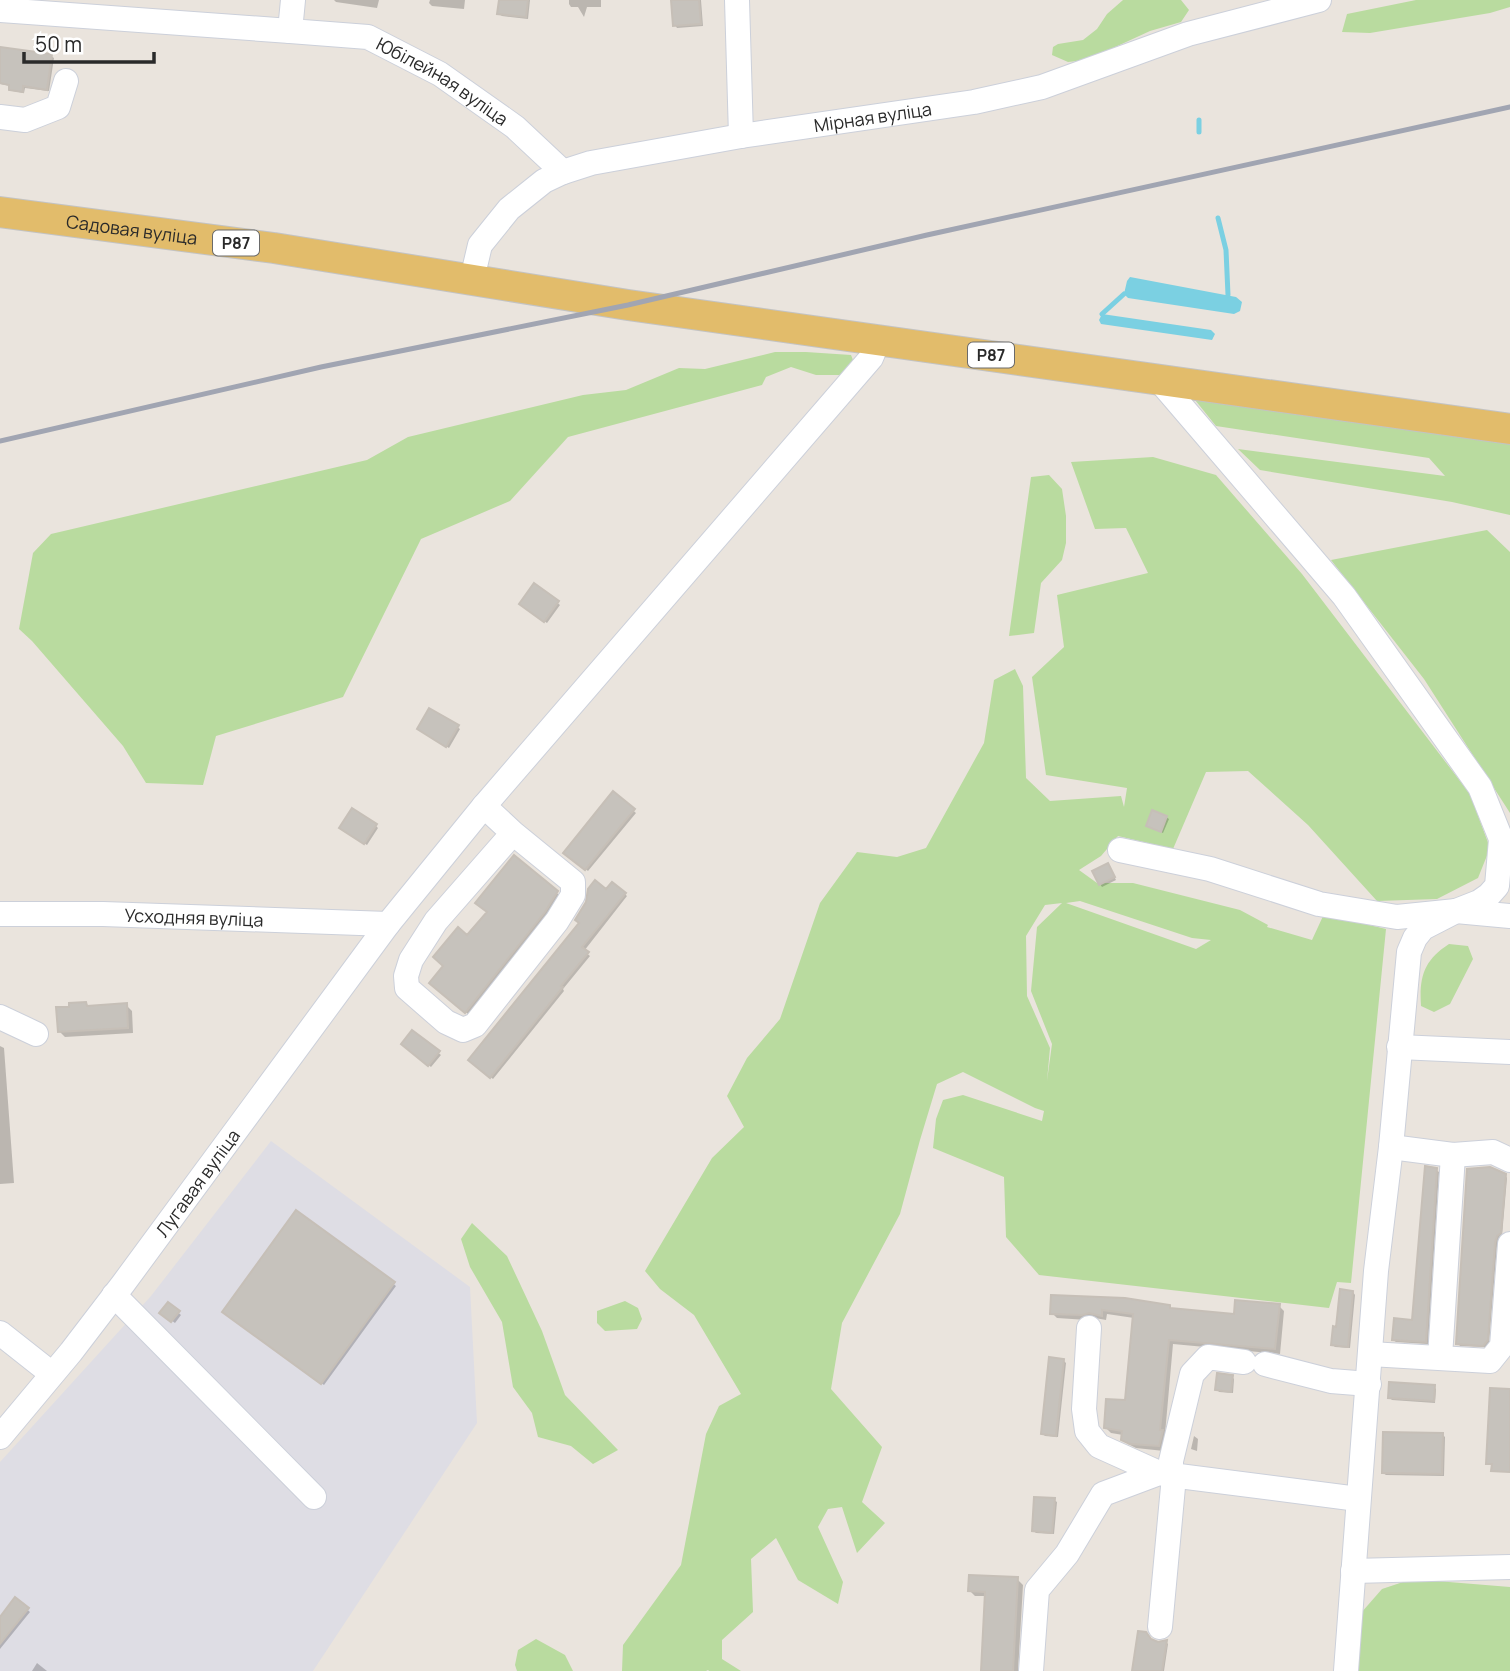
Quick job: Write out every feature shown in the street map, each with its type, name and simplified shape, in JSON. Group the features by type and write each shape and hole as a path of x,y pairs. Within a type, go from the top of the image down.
{"main road":[{"name":"Садовая вуліца","path":"0,212 274,248 472,279"},
{"name":"Р87","path":"472,279 628,305 1510,429"}],"street":[{"path":"290,31 293,0"},
{"path":"737,0 741,136"},
{"name":"Мірная вуліца","path":"472,279 480,245 509,209 544,181 591,163 741,136 974,102 1042,87 1188,34 1319,0"},
{"name":"Юбілейная вуліца","path":"0,10 368,37 440,74 515,127 564,172"},
{"path":"0,117 25,120 58,107 66,81"},
{"name":"Лугавая вуліца","path":"0,1437 71,1352 388,924 484,806 871,358 879,339"},
{"path":"1158,379 1344,597 1480,787 1502,839 1503,896 1489,895 1432,922 1415,938 1409,952 1376,1272 1346,1671"},
{"path":"484,806 573,882 573,895 558,921 475,1025 463,1030 446,1022 407,988 406,976 411,960 436,921 513,833"},
{"path":"1121,849 1210,869 1320,904 1397,917 1456,911 1510,916"},
{"name":"Усходняя вуліца","path":"0,914 103,914 388,924"},
{"path":"0,1017 36,1034"},
{"path":"1399,1047 1510,1052"},
{"path":"1391,1147 1453,1156 1493,1152 1510,1160"},
{"path":"1440,1357 1453,1156"},
{"path":"1370,1354 1490,1361 1502,1346 1510,1244"},
{"path":"114,1295 314,1497"},
{"path":"1089,1328 1084,1409 1087,1431 1099,1446 1168,1475 1358,1499"},
{"path":"0,1333 52,1374"},
{"path":"1160,1627 1168,1475 1192,1374 1208,1357 1255,1363 1331,1381 1369,1384"},
{"path":"1031,1671 1037,1590 1067,1554 1103,1494 1168,1475"},
{"path":"1353,1571 1510,1567"}],"shaded area":[{"path":"271,1141 470,1287 477,1423 313,1671 0,1671 0,1462 151,1296"}],"green space":[{"path":"1123,0 1181,0 1189,10 1181,22 1150,31 1087,60 1068,62 1052,55 1053,47 1058,44 1083,40 1097,29 1107,14"},
{"path":"1416,0 1510,0 1510,7 1490,13 1370,33 1342,32 1347,14"},
{"path":"775,352 851,355 855,365 844,375 816,375 791,367 766,377 762,385 568,437 510,501 421,539 343,697 216,736 203,785 146,783 123,746 19,629 33,553 51,534 367,460 408,437 583,395 626,390 679,368 705,369"},
{"path":"1187,390 1510,438 1510,515 1452,502 1260,470 1238,449 1445,476 1429,458 1216,426"},
{"path":"1153,457 1216,475 1302,574 1470,794 1490,848 1478,878 1437,899 1377,901 1308,825 1248,771 1206,772 1173,849 1118,836 1101,856 1079,870 1097,883 1133,883 1240,910 1268,925 1267,927 1312,940 1324,914 1386,929 1351,1283 1337,1282 1329,1308 1039,1275 1006,1237 1004,1177 933,1148 936,1119 943,1100 963,1095 1042,1121 1044,1111 963,1072 937,1084 900,1214 842,1323 831,1389 882,1447 862,1502 885,1523 857,1553 842,1507 828,1509 818,1527 843,1582 838,1604 798,1580 776,1538 751,1559 753,1612 722,1640 722,1659 741,1671 622,1671 623,1645 681,1565 706,1434 719,1406 741,1394 694,1315 660,1289 645,1271 712,1158 744,1127 727,1096 747,1058 780,1019 820,903 857,852 897,857 926,848 984,743 994,680 1015,669 1023,686 1026,778 1050,801 1121,796 1124,807 1127,788 1046,775 1032,677 1064,647 1057,595 1148,573 1126,528 1095,529 1071,462","holes":["1080,901 1192,938 1211,940 1196,949 1066,903","1062,903 1037,927 1031,991 1052,1044 1047,1081 1050,1048 1027,996 1026,936 1045,905"]},
{"path":"1049,475 1062,489 1066,543 1062,560 1041,583 1034,633 1009,636 1031,477"},
{"path":"1487,530 1510,552 1510,813 1424,679 1331,560"},
{"path":"1449,944 1468,946 1473,959 1450,1004 1434,1012 1421,1006 1422,978 1434,956"},
{"path":"472,1223 507,1256 542,1331 565,1395 618,1450 593,1464 571,1446 538,1437 532,1413 513,1387 502,1322 470,1267 461,1239"},
{"path":"625,1301 638,1308 642,1319 637,1329 605,1331 597,1323 597,1311"},
{"path":"1412,1579 1510,1587 1510,1671 1356,1671 1361,1613 1382,1589"},
{"path":"536,1639 565,1655 573,1671 517,1671 515,1665 518,1650"}],"water":[{"path":"1130,277 1236,297 1242,302 1240,311 1234,314 1128,298 1124,294"},
{"path":"1102,314 1211,330 1215,334 1212,340 1101,324 1099,320"}],"building":[{"path":"499,0 528,0 526,17 497,14"},
{"path":"671,0 699,0 701,24 673,26"},
{"path":"0,47 52,54 47,90 23,86 23,92 9,90 9,85 0,83"},
{"path":"534,583 559,601 544,622 519,604"},
{"path":"429,708 459,725 446,747 417,729"},
{"path":"613,791 635,809 585,870 563,853"},
{"path":"352,808 377,824 364,844 339,828"},
{"path":"1152,810 1167,816 1161,832 1146,826"},
{"path":"514,855 558,891 545,912 465,1013 429,983 443,966 433,957 458,927 467,935 487,912 475,903"},
{"path":"1108,863 1115,877 1099,885 1092,871"},
{"path":"595,880 606,889 612,882 626,893 582,947 589,952 490,1078 468,1060 579,923 575,920 586,902 588,889"},
{"path":"86,1002 87,1006 127,1003 128,1028 58,1032 56,1007 69,1007 69,1003"},
{"path":"412,1030 440,1051 428,1066 401,1044"},
{"path":"1425,1166 1437,1168 1426,1342 1392,1340 1394,1318 1412,1320"},
{"path":"1490,1167 1506,1174 1501,1233 1495,1243 1488,1340 1483,1346 1456,1344 1467,1169"},
{"path":"296,1210 395,1282 321,1384 222,1312"},
{"path":"1340,1289 1353,1291 1348,1347 1331,1345"},
{"path":"1051,1295 1125,1298 1170,1305 1170,1308 1234,1314 1235,1300 1280,1304 1275,1349 1169,1340 1160,1430 1163,1430 1159,1446 1130,1444 1121,1440 1122,1431 1104,1428 1106,1399 1125,1400 1133,1314 1102,1310 1102,1316 1089,1313 1050,1314"},
{"path":"168,1302 180,1311 171,1322 159,1313"},
{"path":"1049,1357 1064,1359 1056,1436 1041,1434"},
{"path":"1217,1373 1233,1375 1231,1392 1215,1390"},
{"path":"1389,1382 1435,1385 1434,1401 1388,1398"},
{"path":"1490,1388 1510,1389 1510,1472 1491,1471 1492,1464 1486,1464"},
{"path":"1383,1432 1443,1433 1442,1474 1382,1473"},
{"path":"1034,1497 1055,1498 1052,1533 1032,1531"},
{"path":"969,1575 1018,1577 1013,1671 981,1671 985,1592 968,1591"},
{"path":"15,1597 29,1608 0,1644 0,1617"},
{"path":"1138,1631 1146,1632 1151,1639 1158,1642 1167,1640 1162,1671 1132,1671"}],"waterway":[{"path":"1199,120 1199,132"},
{"path":"1218,218 1226,250 1228,295"},
{"path":"1102,314 1124,294"}],"railway":[{"path":"0,441 321,367 628,305 927,235 1510,107"}]}
